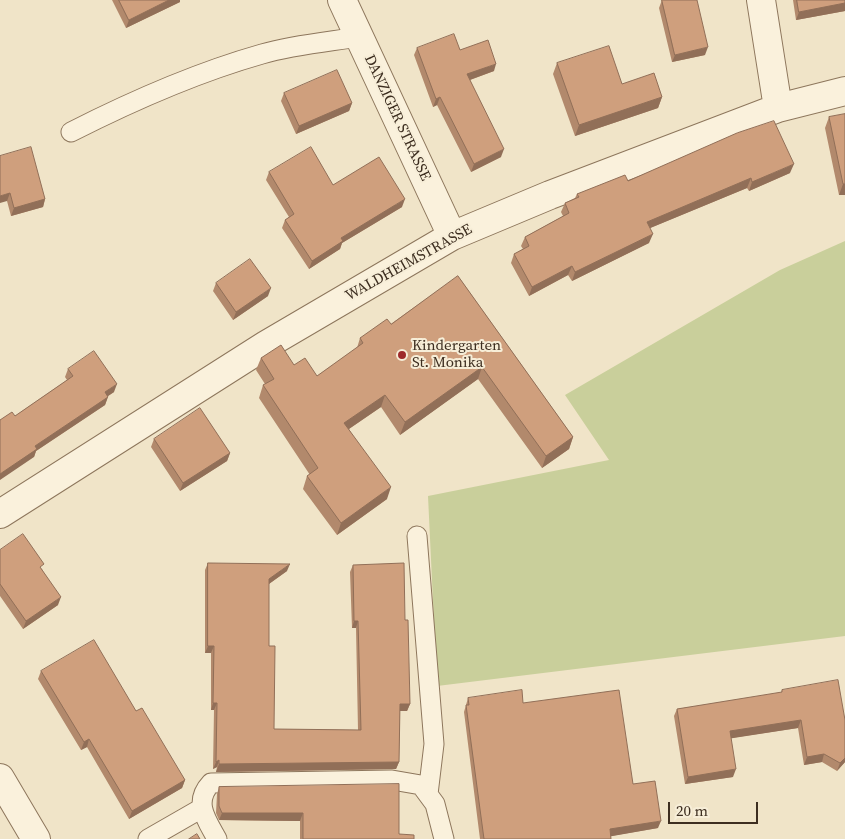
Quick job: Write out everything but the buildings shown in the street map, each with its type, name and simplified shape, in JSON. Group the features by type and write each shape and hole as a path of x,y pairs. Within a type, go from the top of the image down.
{"street":[{"name":"DANZIGER STRASSE","path":"342,0 452,236"},
{"path":"761,0 778,108"},
{"name":"WALDHEIMSTRASSE","path":"0,514 266,345 452,236 550,195 778,108 845,91"},
{"path":"0,778 36,839"}],"lane":[{"path":"71,132 120,107 190,78 254,57 360,36"},
{"path":"417,536 434,744 428,794"},
{"path":"217,839 202,808 202,795 211,783 222,781 392,780 421,785 435,804 444,839"},
{"path":"148,839 202,808"}],"green space":[{"path":"845,241 845,636 437,686 428,496 609,460 565,395 780,270"}],"place":[{"name":"Kindergarten St. Monika","path":"402,355"}]}
